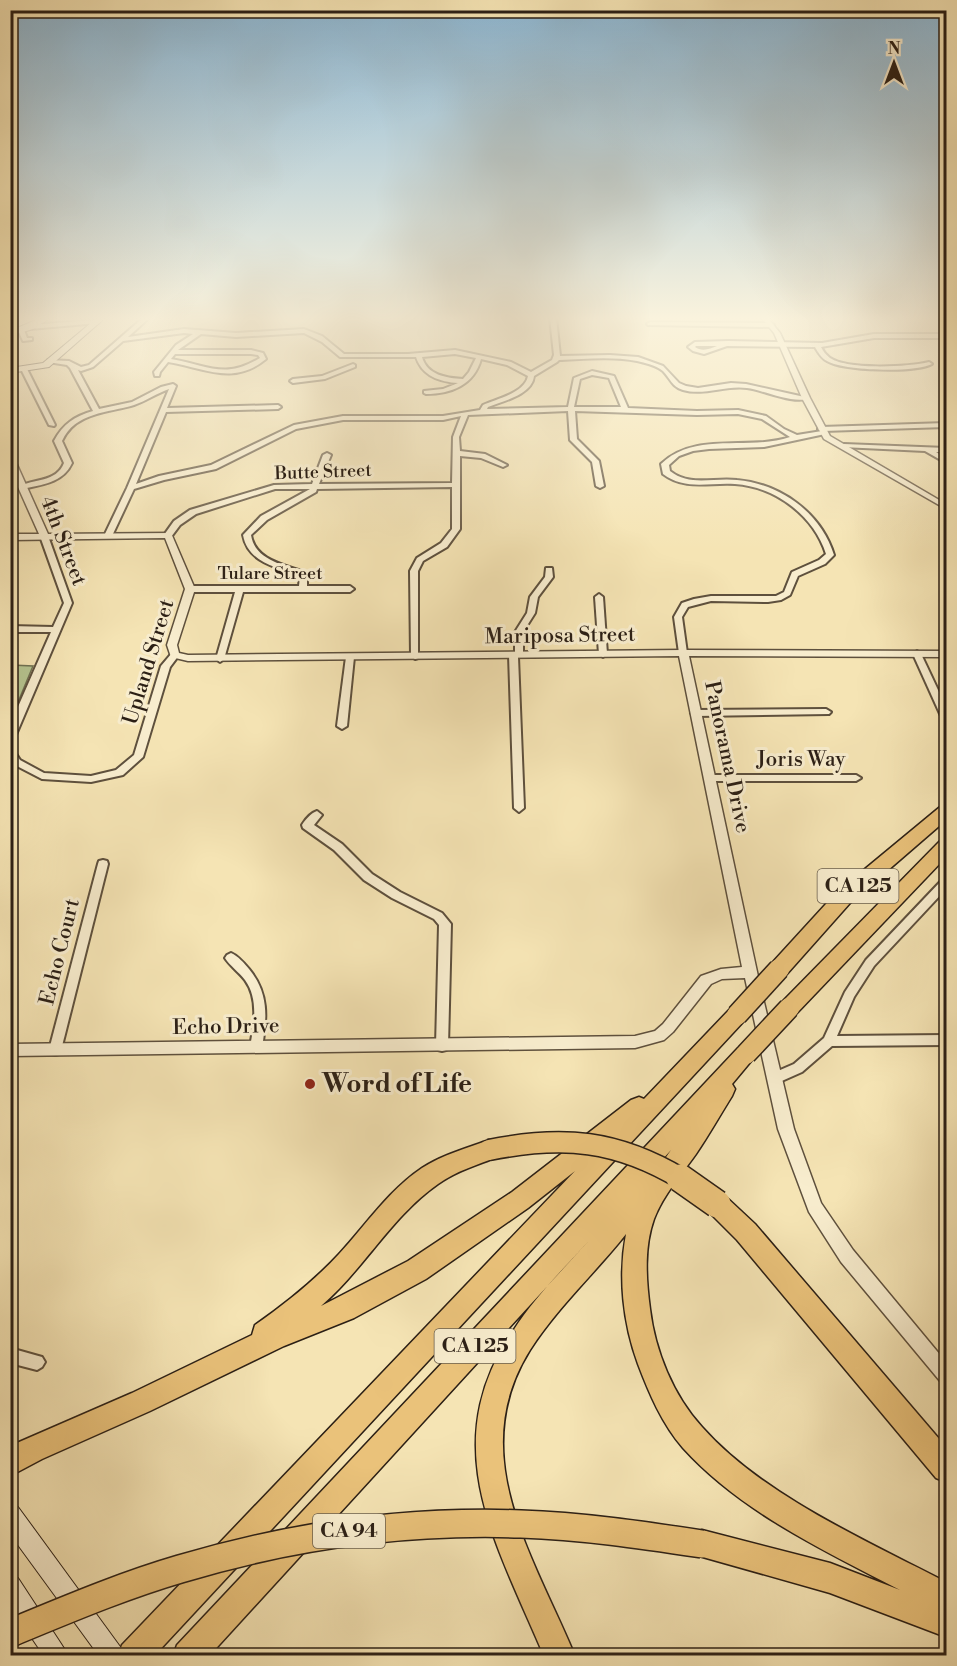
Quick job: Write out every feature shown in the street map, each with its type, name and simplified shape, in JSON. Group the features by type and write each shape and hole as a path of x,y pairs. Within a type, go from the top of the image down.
{"highway":[{"name":"CA 125","path":"133,1656 180,1603 687,1069 843,898 946,811"},
{"name":"CA 125","path":"196,1647 789,1008 946,846"},
{"path":"746,1054 697,1133 657,1190 645,1212 640,1229 635,1258 637,1312 644,1345 655,1376 692,1436 719,1463 761,1494 835,1538 946,1598"},
{"path":"560,1656 495,1495 488,1460 491,1402 510,1357 545,1308 614,1230 746,1054"},
{"path":"10,1462 32,1449 141,1402 276,1337 345,1309 417,1270 520,1200 687,1069"},
{"path":"223,1362 283,1321 321,1291 349,1262 388,1213 416,1187 450,1165 489,1150 540,1140 587,1141 608,1145 653,1161 676,1173 717,1204 746,1232 946,1468"},
{"name":"CA 94","path":"10,1633 95,1597 196,1563 246,1550 344,1532 440,1523 527,1522 614,1529 702,1544 830,1578 946,1622"}],"main road":[{"path":"10,1515 113,1656"},
{"path":"10,1586 58,1656"}],"street":[{"path":"37,395 52,425"},
{"path":"88,395 97,412"},
{"path":"22,487 49,480 63,472 68,463 58,441 60,433 80,418 134,403 153,395"},
{"path":"108,536 131,488 169,395"},
{"path":"483,412 485,406 509,395"},
{"path":"574,395 571,409 574,440 595,461 600,486"},
{"path":"619,395 625,409"},
{"path":"778,395 806,398"},
{"path":"805,395 822,431 946,507"},
{"path":"163,410 278,407"},
{"path":"131,488 162,478 213,467 294,427 343,418 443,418 483,412 625,409 750,413 764,417 796,436 822,431 946,426"},
{"path":"415,656 414,571 420,560 444,545 454,533 457,520 456,436 465,414"},
{"name":"Panorama Drive","path":"796,436 775,443 692,450 670,459 665,464 666,472 676,480 749,484 791,503 819,529 830,555 822,562 795,574 787,594 781,597 766,600 715,597 685,605 678,616 683,653 786,1129 815,1207 847,1256 946,1375"},
{"path":"844,446 946,450"},
{"path":"923,448 946,461"},
{"path":"456,453 482,456 503,465"},
{"path":"303,589 304,575 263,558 250,547 247,535 264,518 313,490 327,455"},
{"name":"4th Street","path":"10,458 44,536 68,603 10,736"},
{"name":"Butte Street","path":"168,535 182,519 206,507 274,487 456,485"},
{"path":"10,537 168,535"},
{"name":"Upland Street","path":"10,751 16,762 42,776 98,778 119,773 138,758 166,666 174,655 172,645 190,589 168,535"},
{"path":"519,808 516,655 519,632 531,613 534,597 549,577 549,570"},
{"name":"Tulare Street","path":"190,589 350,589"},
{"path":"220,659 240,589"},
{"path":"599,597 603,654"},
{"path":"10,629 57,630"},
{"name":"Mariposa Street","path":"174,655 220,659 683,653 946,654"},
{"path":"917,654 946,716"},
{"path":"342,726 350,657"},
{"path":"696,713 826,712"},
{"name":"Joris Way","path":"710,778 856,778"},
{"path":"317,815 307,825 338,847 368,877 396,895 438,916 445,924 442,1046"},
{"name":"Echo Court","path":"55,1050 103,864"},
{"path":"775,1078 798,1068 829,1041 849,994 870,963 946,883"},
{"path":"231,958 246,970 258,990 261,1012 256,1047"},
{"name":"Echo Drive","path":"10,1050 442,1046 511,1042 648,1040 659,1036 668,1028 706,980 722,974 751,972"},
{"path":"829,1041 946,1040"},
{"path":"10,1355 37,1362"}],"green space":[{"path":"10,665 33,666 11,719"}],"place":[{"name":"Word of Life","path":"310,1084"}]}
